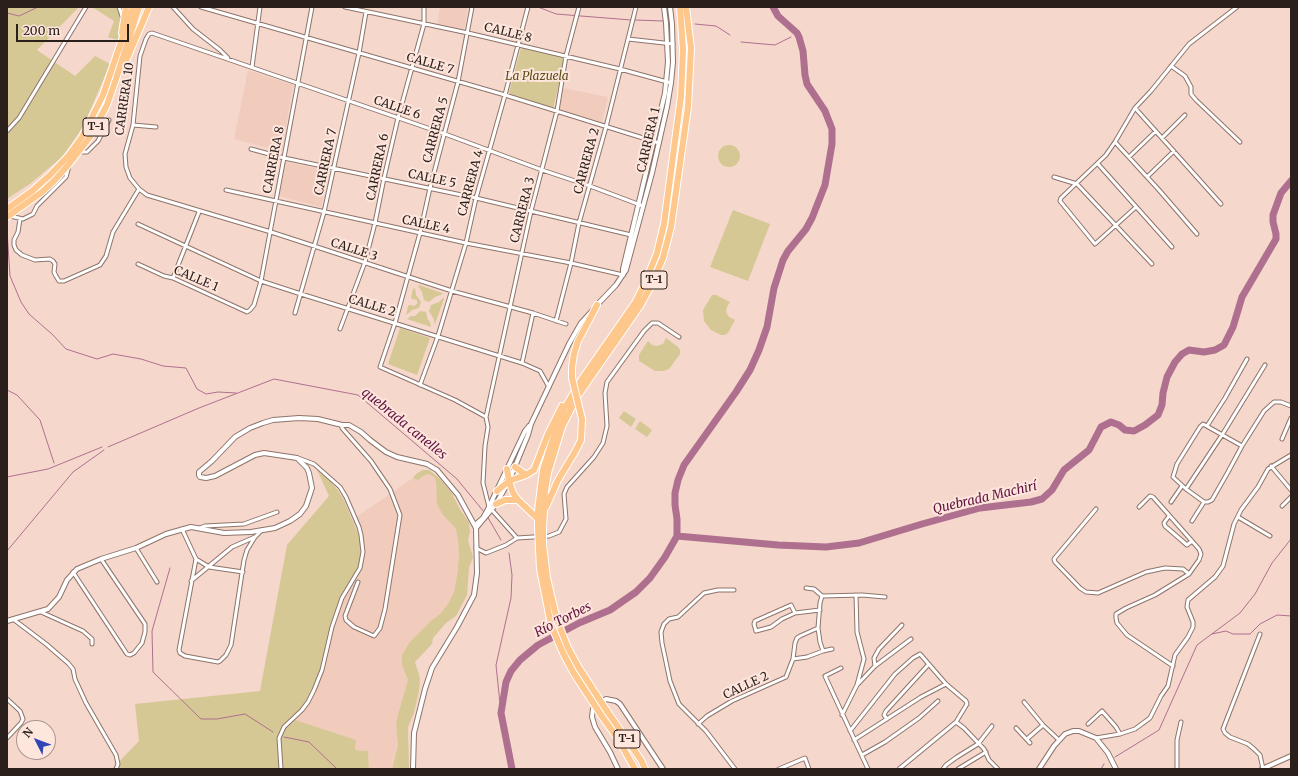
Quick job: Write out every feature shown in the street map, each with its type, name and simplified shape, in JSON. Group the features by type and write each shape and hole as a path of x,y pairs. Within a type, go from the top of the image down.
{"highway":[{"path":"117,56 126,7"},
{"name":"T-1","path":"8,214 50,175 82,138 103,95 133,7"},
{"name":"T-1","path":"8,214 42,192 69,164 90,137 99,121 116,79 139,7"},
{"path":"116,79 128,56 149,7"},
{"name":"T-1","path":"645,769 579,668 568,648 557,620 547,578 541,528 538,519 539,495 543,470 550,445 564,409 589,368 635,303 657,253 664,224 681,96 683,50 680,7"},
{"name":"T-1","path":"634,769 618,739 573,672 551,624 540,569 541,528 548,473 562,427 577,397 640,306 651,286 663,258 671,226 688,108 691,48 686,7"},
{"path":"544,512 558,480 581,440 582,419 572,378 572,367 578,342 598,304"},
{"path":"497,491 508,481 526,475 534,470 548,434 566,398 584,372 589,368"},
{"path":"515,467 526,475"},
{"path":"507,469 508,481 513,492 518,500 538,519"},
{"path":"496,504 505,500 518,500"}],"street":[{"path":"7,131 19,118 86,7"},
{"path":"119,7 124,20"},
{"path":"173,7 193,29 229,59"},
{"name":"CALLE 7","path":"201,7 505,95 659,143"},
{"path":"217,12 218,7"},
{"path":"252,67 260,7"},
{"name":"CARRERA 8","path":"247,312 254,305 261,281 312,7"},
{"name":"CALLE 8","path":"345,7 468,33 669,82"},
{"name":"CARRERA 7","path":"295,313 324,212 367,12 370,7"},
{"name":"CARRERA 6","path":"340,329 365,262 398,118 424,24 424,7"},
{"name":"CARRERA 5","path":"420,385 380,367 409,277 430,188 458,82 472,7"},
{"name":"CARRERA 4","path":"420,385 438,336 466,243 476,198 528,7"},
{"name":"CARRERA 3","path":"490,510 483,483 485,446 488,427 486,417 531,211 556,111 566,56 579,7"},
{"name":"CARRERA 2","path":"556,320 636,7"},
{"name":"CARRERA 1","path":"641,205 653,142 669,82 664,7"},
{"name":"CARRERA 1","path":"531,424 576,332 623,275 623,268 659,143 669,82 672,44 670,7"},
{"path":"1136,207 1095,244 1061,205 1060,201 1061,198 1098,164 1115,142 1135,108 1151,92 1189,44 1237,7"},
{"name":"CALLE 6","path":"149,34 152,33 348,100 641,205"},
{"name":"CARRERA 10","path":"139,189 130,178 126,167 125,154 133,125 140,56 142,47 149,34"},
{"path":"628,39 672,44"},
{"path":"1171,66 1185,76 1192,87 1191,94 1196,100 1240,142"},
{"path":"1135,108 1221,204"},
{"path":"1162,138 1185,115"},
{"path":"79,152 87,152 98,141 109,120"},
{"path":"133,125 156,127"},
{"path":"1129,157 1156,131"},
{"path":"1115,142 1197,234"},
{"name":"CALLE 5","path":"251,149 284,158 476,198 633,236"},
{"path":"1147,177 1174,151"},
{"path":"8,214 20,219 27,218 33,214 38,206 66,177 69,164"},
{"path":"1098,164 1172,247"},
{"path":"1054,177 1077,184 1152,264"},
{"path":"20,219 18,232 14,240 16,250 22,255 35,260 50,259 55,264 54,272 59,281 64,281 100,265 106,256 114,232 139,189"},
{"name":"CALLE 3","path":"139,189 147,195 199,212 270,232 452,291 533,313 566,324"},
{"name":"CALLE 4","path":"226,190 466,243 522,253 623,275"},
{"path":"173,278 199,212"},
{"name":"CALLE 2","path":"138,224 261,281 522,363 540,371 549,387"},
{"name":"CALLE 1","path":"138,264 159,274 173,278 247,312"},
{"path":"522,363 533,313"},
{"path":"476,548 486,554 517,538 549,536 559,532 566,519 564,494 567,487 594,457 606,435 607,414 605,393 607,382 644,331 652,323 656,322 666,327 679,337"},
{"path":"1207,426 1247,359"},
{"path":"1186,489 1222,435 1265,365"},
{"path":"420,385 454,400 486,417"},
{"path":"1242,446 1203,424 1177,464 1173,477 1182,486 1204,502 1212,500 1242,446 1269,406 1274,402 1291,406"},
{"path":"281,769 279,738 284,728 308,702 314,690 322,670 332,627 342,598 360,568 363,552 359,527 340,487 310,461 264,453 255,455 215,476 206,478 200,477 199,475 201,469 212,461 235,437 250,428 263,422 299,418 318,419 342,425 349,425 386,452 397,457 427,464 437,470 458,495 476,527 477,574 474,594 457,627 432,668 414,733 413,769"},
{"path":"1282,439 1291,418"},
{"path":"490,510 497,491 525,431 531,424"},
{"path":"476,527 496,504 515,467 531,424"},
{"path":"342,425 342,428 371,461 390,489 400,515 380,628 374,636 354,626 346,620 345,616 358,582"},
{"path":"1096,738 1120,734 1135,729 1150,718 1168,686 1175,655 1192,632 1193,622 1187,607 1188,600 1215,577 1223,566 1232,531 1238,517 1268,469 1291,455"},
{"path":"7,621 48,609 59,597 67,580 73,572 102,559 136,548 182,528 191,527 242,533 275,528 290,521 300,514 306,506 312,488 310,473 296,458"},
{"path":"1271,466 1291,490"},
{"path":"1171,502 1182,486"},
{"path":"1139,507 1150,496 1153,498 1199,549 1201,554 1196,565 1189,574 1155,595 1116,614 1117,623 1127,635 1173,666"},
{"path":"1282,506 1291,497"},
{"path":"1192,521 1204,502"},
{"path":"490,510 517,538"},
{"path":"1096,510 1054,559 1055,562 1080,588 1086,592 1098,593 1146,572 1165,568 1183,569 1189,574"},
{"path":"199,529 205,526 244,524 277,512"},
{"path":"1169,516 1164,522 1165,526 1187,545 1192,541"},
{"path":"1238,517 1270,536"},
{"path":"182,528 196,558 209,567 243,572"},
{"path":"196,558 179,650 180,653 185,656 220,661 226,655 231,644 247,550 255,537 262,530"},
{"path":"191,582 232,547 255,537"},
{"path":"136,548 158,582"},
{"path":"73,572 127,654 130,655 134,653 142,643 146,632 145,624 102,559"},
{"path":"806,588 814,589 822,596 856,595 885,597"},
{"path":"734,590 718,590 704,593 678,617 669,619 664,624 662,632 663,648 670,680 679,704 706,731 735,769"},
{"path":"842,715 847,708 857,685 864,660 857,632 856,595"},
{"path":"822,596 818,628 823,650"},
{"path":"794,613 791,605 755,621 756,631 771,626 794,613 820,610"},
{"path":"41,612 83,631 92,638 92,644"},
{"path":"12,619 46,644 73,669 74,679 86,703 116,754 118,764 116,769"},
{"path":"875,666 874,658 878,649 902,625"},
{"name":"CALLE 2","path":"698,724 707,716 732,701 786,677 793,659 797,638 818,628"},
{"path":"1260,634 1223,729 1224,733 1248,744 1254,749 1260,755 1263,769 1291,756"},
{"path":"857,685 875,666 911,639"},
{"path":"793,659 807,657 823,650 832,649"},
{"path":"850,731 890,680 913,658 920,654 946,684 967,702 956,722 899,769"},
{"path":"887,719 884,713 929,664"},
{"path":"841,668 825,676 868,769"},
{"path":"854,740 921,697 946,684"},
{"path":"7,699 17,707 23,717 21,723 7,738"},
{"path":"618,769 595,727 592,716 593,709 606,699 616,701 620,704 663,769"},
{"path":"862,756 919,718 938,701"},
{"path":"1024,702 1042,725 1059,740"},
{"path":"1088,724 1102,711 1120,734"},
{"path":"956,722 964,728 986,752 989,760 997,769"},
{"path":"1177,769 1177,740 1181,722"},
{"path":"1027,739 1042,725"},
{"path":"943,769 957,756 978,744 992,726"},
{"path":"1016,728 1030,743"},
{"path":"1039,769 1059,740 1066,734 1073,731 1084,733 1096,738 1108,753 1116,769"},
{"path":"958,769 986,752"},
{"path":"780,769 805,758 809,769"}],"shaded area":[{"path":"440,7 468,7 464,30 437,25"},
{"path":"248,70 293,85 282,152 234,139"},
{"path":"563,88 608,97 602,122 559,110"},
{"path":"286,162 329,171 321,207 279,196"},
{"path":"429,474 435,478 436,492 443,515 456,529 459,556 454,592 448,604 440,614 422,631 402,665 408,680 396,724 398,746 392,769 369,769 368,751 355,750 292,719 332,627 363,546 352,520 413,478 418,480"}],"green space":[{"path":"7,7 79,7 37,50 75,76 95,56 110,64 83,127 62,157 31,183 7,199"},
{"path":"92,7 132,7 121,41 108,37 114,21"},
{"name":"La Plazuela","path":"521,48 565,58 553,109 508,96"},
{"path":"729,145 737,148 740,156 737,164 729,167 721,164 718,156 721,148"},
{"path":"733,210 770,224 748,281 710,267"},
{"path":"419,285 443,294 435,297 429,302 424,300 422,292 418,286"},
{"path":"415,288 416,295 421,302 419,308 412,310 406,315 408,306 414,306 417,304 417,300 412,299 411,297 413,289"},
{"path":"712,295 716,295 730,302 726,312 729,317 735,320 728,333 725,335 721,335 711,330 704,321 703,310"},
{"path":"443,298 444,299 435,324 429,311 431,305 439,302"},
{"path":"420,311 426,312 431,327 407,319 411,316 415,316"},
{"path":"400,328 430,338 417,375 388,364"},
{"path":"666,338 680,350 680,354 669,369 655,371 639,361 639,355 648,341 652,345 657,346 663,344"},
{"path":"624,411 636,419 631,427 619,418"},
{"path":"640,421 652,430 647,437 635,429"},
{"path":"317,470 329,480 344,500 363,546 360,568 342,598 322,670 308,702 292,719 356,740 355,750 368,751 369,769 112,769 139,741 135,704 260,691 287,545 329,496"},
{"path":"423,470 429,470 439,478 451,492 461,511 469,522 470,532 468,540 473,557 469,568 467,595 456,616 446,623 433,638 432,644 415,662 420,678 419,691 414,713 408,727 409,769 392,769 398,746 396,724 408,680 402,665 402,655 410,642 440,614 448,604 454,592 459,556 456,529 443,515 437,504 435,478 429,474 418,480 413,478 416,474"}],"waterway":[{"path":"7,13 19,16 38,7"},
{"path":"538,7 556,14 631,20"},
{"name":"Río Torbes","path":"512,769 501,713 506,682 511,671 520,660 538,645 579,623 610,610 636,592 650,578 665,557 677,536 675,493 684,465 750,370 767,327 774,288 783,260 788,251 806,229 825,185 832,144 832,129 825,111 807,84 803,51 799,37 797,33 778,16 773,7"},
{"path":"635,20 663,21"},
{"path":"695,24 716,26 730,35"},
{"path":"741,42 775,45 791,37"},
{"name":"Quebrada Machirí","path":"677,536 778,545 826,547 859,543 980,508 1031,502 1042,499 1052,490 1064,470 1089,450 1101,427 1111,422 1119,425 1125,430 1134,431 1158,415 1162,405 1167,377 1175,362 1182,354 1189,350 1204,352 1215,350 1224,345 1233,327 1242,297 1276,239 1273,215 1281,193 1291,181"},
{"path":"7,230 10,276 21,302 29,314 53,335 66,349 97,359 113,354 141,359 163,366 186,368 197,389 206,394 218,392 236,393"},
{"name":"quebrada canelles","path":"108,447 199,408 274,379 358,395 457,479 484,512"},
{"path":"7,390 17,395 40,420 54,463"},
{"path":"7,477 48,469 102,447"},
{"name":"quebrada canelles","path":"7,551 73,472 104,450"},
{"name":"quebrada canelles","path":"487,516 501,540"},
{"path":"1115,757 1159,730 1197,645 1240,613 1255,594 1272,563 1291,539"},
{"name":"quebrada canelles","path":"501,713 496,665 511,598 512,575 509,553"},
{"path":"170,568 152,631 153,672 201,719 217,719 245,714 273,732"},
{"path":"1212,634 1226,631 1233,634 1250,634 1260,624 1277,615 1291,616"},
{"path":"284,737 309,742 337,769"},
{"path":"1101,769 1104,764"}]}
